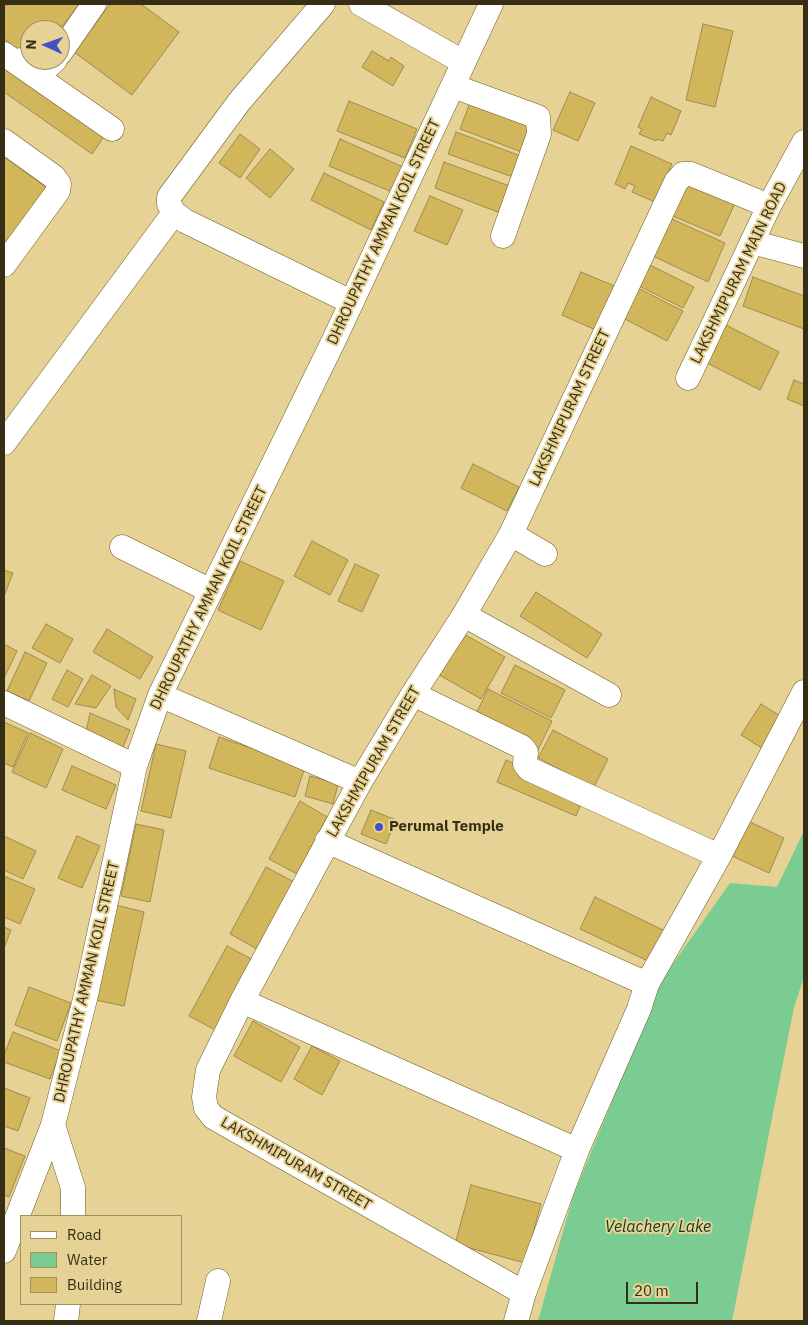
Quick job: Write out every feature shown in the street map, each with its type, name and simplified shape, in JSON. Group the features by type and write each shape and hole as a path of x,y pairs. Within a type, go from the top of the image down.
{"street":[{"path":"70,39 94,4"},
{"path":"323,4 239,102 169,197 169,204 174,213 246,252 351,302"},
{"path":"361,4 463,62"},
{"name":"DHROUPATHY AMMAN KOIL STREET","path":"4,1251 53,1125 86,995 135,766 160,695 351,302 491,4"},
{"path":"4,47 20,59"},
{"path":"4,54 112,129"},
{"path":"452,86 538,117 539,134 502,236"},
{"path":"4,141 54,177 59,184 58,191 4,265"},
{"name":"LAKSHMIPURAM MAIN ROAD","path":"688,378 769,206 804,142"},
{"name":"LAKSHMIPURAM STREET","path":"524,1293 213,1117 206,1108 204,1097 208,1070 242,1001 360,782 412,694 464,615 510,534 676,182 683,174 691,174 769,206"},
{"path":"4,443 174,213"},
{"path":"752,242 804,256"},
{"path":"510,534 545,554"},
{"path":"122,547 211,592"},
{"path":"464,615 609,695"},
{"path":"516,1321 524,1293 577,1150 639,1009 647,984 719,856 804,692"},
{"path":"412,694 522,747 526,752 525,764 529,768 719,856"},
{"path":"160,695 360,782"},
{"path":"4,703 135,766"},
{"path":"327,841 647,984"},
{"path":"242,1001 577,1150"},
{"path":"53,1125 73,1188 73,1215"},
{"path":"209,1321 218,1282"},
{"path":"66,1321 68,1305"}],"water":[{"name":"Velachery Lake","path":"804,831 804,977 794,1007 732,1321 538,1321 573,1196 663,978 730,883 777,887"}],"building":[{"path":"4,4 79,4 67,20 20,20 20,51 4,39"},
{"path":"110,4 141,4 179,32 132,95 74,52"},
{"path":"703,24 733,31 715,107 686,100"},
{"path":"372,51 389,61 391,57 404,66 393,86 362,67"},
{"path":"4,57 108,131 92,154 4,92"},
{"path":"570,92 595,103 578,141 553,130"},
{"path":"651,97 681,111 671,135 667,133 663,141 657,139 656,141 639,134 642,129 638,127"},
{"path":"471,100 532,122 522,152 460,129"},
{"path":"349,101 417,129 405,158 337,131"},
{"path":"456,132 521,156 513,177 448,154"},
{"path":"240,134 260,149 240,178 219,163"},
{"path":"340,139 403,167 392,192 329,166"},
{"path":"631,146 672,164 655,202 632,192 635,186 628,183 625,189 615,184"},
{"path":"270,149 294,169 270,198 246,178"},
{"path":"4,157 50,190 4,256"},
{"path":"444,162 512,187 503,214 435,188"},
{"path":"324,173 384,202 371,230 311,200"},
{"path":"687,182 735,203 720,236 673,216"},
{"path":"430,196 463,210 447,245 414,231"},
{"path":"672,219 725,243 708,282 653,256"},
{"path":"650,265 694,287 683,308 639,286"},
{"path":"581,272 617,287 598,331 562,315"},
{"path":"753,277 804,296 804,329 743,306"},
{"path":"636,287 683,311 667,341 621,317"},
{"path":"726,325 779,352 760,390 707,363"},
{"path":"794,380 804,384 804,406 787,399"},
{"path":"473,464 519,487 507,511 461,488"},
{"path":"312,541 348,560 330,595 294,576"},
{"path":"240,561 284,581 261,630 218,610"},
{"path":"355,564 379,575 362,612 338,601"},
{"path":"4,570 13,573 4,596"},
{"path":"536,592 602,634 587,658 520,616"},
{"path":"46,624 73,639 60,663 32,648"},
{"path":"107,629 153,657 140,679 93,652"},
{"path":"460,632 505,657 481,699 436,673"},
{"path":"4,644 17,651 4,678"},
{"path":"25,652 47,663 29,701 7,691"},
{"path":"515,665 565,690 551,718 501,693"},
{"path":"67,670 83,679 68,707 52,699"},
{"path":"92,675 111,686 96,708 75,704"},
{"path":"114,689 136,699 128,720 116,707"},
{"path":"488,689 552,721 537,752 473,720"},
{"path":"761,704 785,719 765,750 741,735"},
{"path":"90,713 130,730 121,752 86,732"},
{"path":"4,722 28,733 13,767 4,763"},
{"path":"553,730 608,759 594,787 538,758"},
{"path":"30,733 63,749 46,788 12,772"},
{"path":"219,737 305,767 295,797 209,768"},
{"path":"156,744 186,751 171,818 141,811"},
{"path":"506,760 585,795 576,816 497,782"},
{"path":"72,766 116,785 106,809 62,790"},
{"path":"310,776 338,784 333,804 305,796"},
{"path":"300,801 327,817 297,874 269,859"},
{"name":"Perumal Temple","path":"371,810 396,820 386,844 361,834"},
{"path":"748,821 784,838 769,873 732,856"},
{"path":"136,824 164,830 150,902 121,896"},
{"path":"4,836 36,851 23,879 4,870"},
{"path":"77,836 100,846 82,888 58,878"},
{"path":"266,867 294,882 257,949 230,934"},
{"path":"4,876 35,889 20,924 4,917"},
{"path":"595,897 665,931 650,962 580,929"},
{"path":"116,905 144,912 124,1006 95,1000"},
{"path":"4,927 11,930 4,948"},
{"path":"227,946 257,962 219,1032 189,1016"},
{"path":"29,987 71,1003 57,1041 15,1025"},
{"path":"253,1021 300,1047 281,1082 234,1056"},
{"path":"13,1032 61,1051 50,1079 4,1062 4,1055"},
{"path":"312,1046 340,1061 322,1095 294,1079"},
{"path":"4,1088 30,1098 18,1131 4,1126"},
{"path":"4,1148 25,1156 9,1197 4,1195"},
{"path":"471,1185 541,1204 525,1263 455,1244"}],"place":[{"name":"Perumal Temple","path":"379,827"}]}
